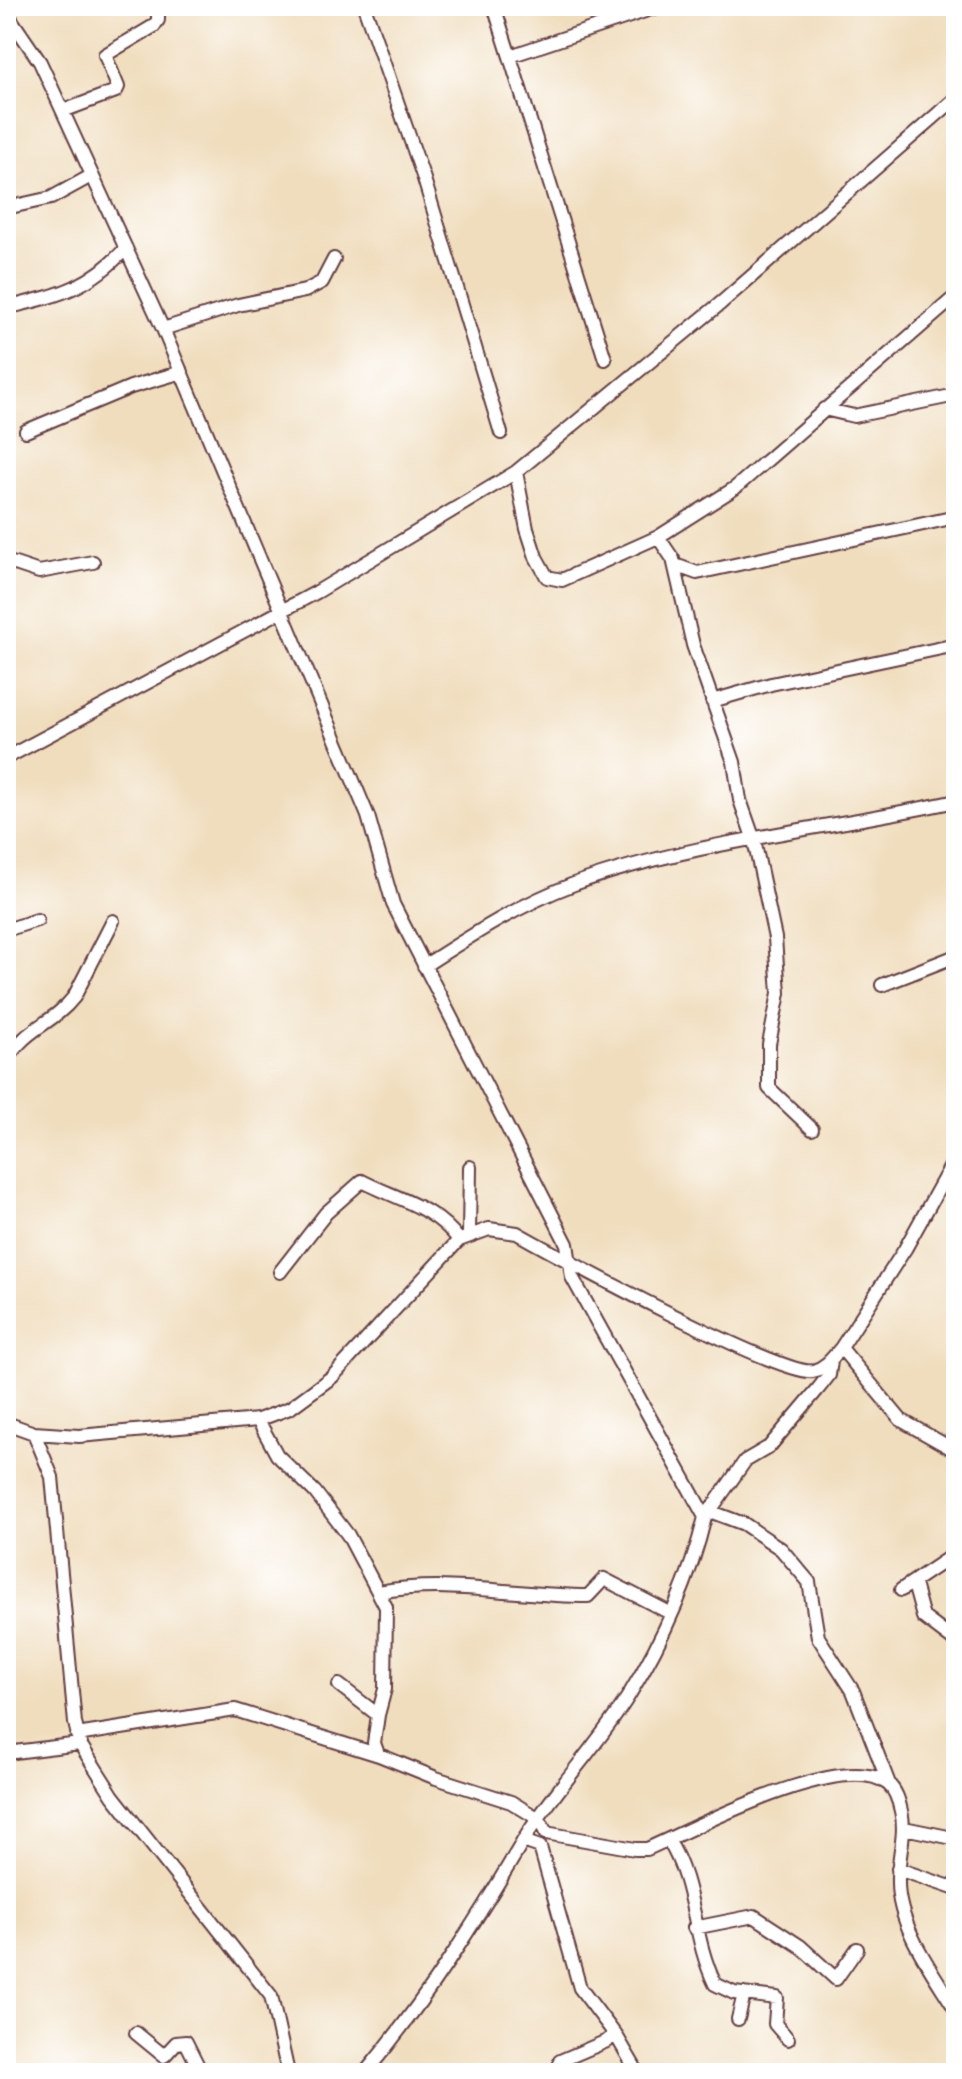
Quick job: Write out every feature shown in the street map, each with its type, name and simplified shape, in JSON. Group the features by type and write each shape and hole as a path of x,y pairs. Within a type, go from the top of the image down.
{"street":[{"path":"63,111 116,91 118,87 105,55 154,26 158,20 158,6"},
{"path":"364,6 424,179 501,433"},
{"path":"494,6 553,202 605,359"},
{"path":"510,56 660,6"},
{"path":"6,12 40,62 163,329 368,816 393,904 567,1244 568,1263 578,1288 708,1514 744,1524 781,1549 809,1582 818,1637 853,1691 889,1784 897,1795 904,1828 898,1869 900,1901 916,1945 956,2010"},
{"path":"6,758 280,612 516,472 721,303 956,98"},
{"path":"6,208 51,198 91,176"},
{"path":"6,308 82,286 101,275 126,248"},
{"path":"163,329 238,305 305,291 322,282 334,259"},
{"path":"516,472 536,557 542,571 555,580 658,537 735,488 956,296"},
{"path":"26,431 131,387 182,372"},
{"path":"824,409 854,416 956,395"},
{"path":"675,565 697,573 956,517"},
{"path":"658,537 675,565 693,645 734,762 740,800 754,840 779,960 779,993 768,1059 769,1088 812,1129"},
{"path":"6,561 39,572 93,562"},
{"path":"712,701 771,684 956,645"},
{"path":"424,966 472,933 571,885 675,854 956,801"},
{"path":"6,930 37,920"},
{"path":"6,1061 25,1034 67,1006 74,997 113,921"},
{"path":"882,985 956,956"},
{"path":"6,1423 34,1433 79,1436 258,1420 290,1408 332,1377 464,1237 500,1228 517,1233 568,1263 592,1271 775,1364 813,1371 831,1361 841,1348 905,1249 956,1157"},
{"path":"464,1237 470,1167"},
{"path":"280,1272 326,1213 362,1181 413,1202 464,1237"},
{"path":"578,1288 592,1271"},
{"path":"841,1348 901,1420 956,1451"},
{"path":"365,2073 444,1973 505,1877 523,1841 628,1695 689,1572 708,1514 728,1482 745,1461 769,1447 829,1375 831,1361"},
{"path":"258,1420 277,1455 315,1492 348,1535 386,1607 385,1689 374,1743 378,1754"},
{"path":"34,1433 52,1477 79,1739 113,1796 271,1996 288,2073"},
{"path":"901,1590 956,1553"},
{"path":"379,1592 413,1586 474,1587 533,1595 588,1596 604,1579 670,1613"},
{"path":"914,1584 923,1617 956,1642"},
{"path":"339,1685 378,1715"},
{"path":"6,1753 235,1710 378,1754 436,1778 511,1802 539,1819 546,1833 565,1839 635,1849 668,1840 820,1776 877,1778 889,1784"},
{"path":"904,1828 953,1838"},
{"path":"668,1840 683,1867 694,1928 715,1984 744,1994 777,1998 775,2024 788,2039"},
{"path":"523,1841 540,1847 580,1988 615,2034 638,2073"},
{"path":"898,1869 956,1889"},
{"path":"694,1928 754,1916 800,1946 836,1979 857,1949"},
{"path":"738,2019 744,1994"},
{"path":"136,2033 164,2056 176,2043 186,2042 198,2066 198,2073"},
{"path":"560,2061 607,2041 615,2034"}]}
